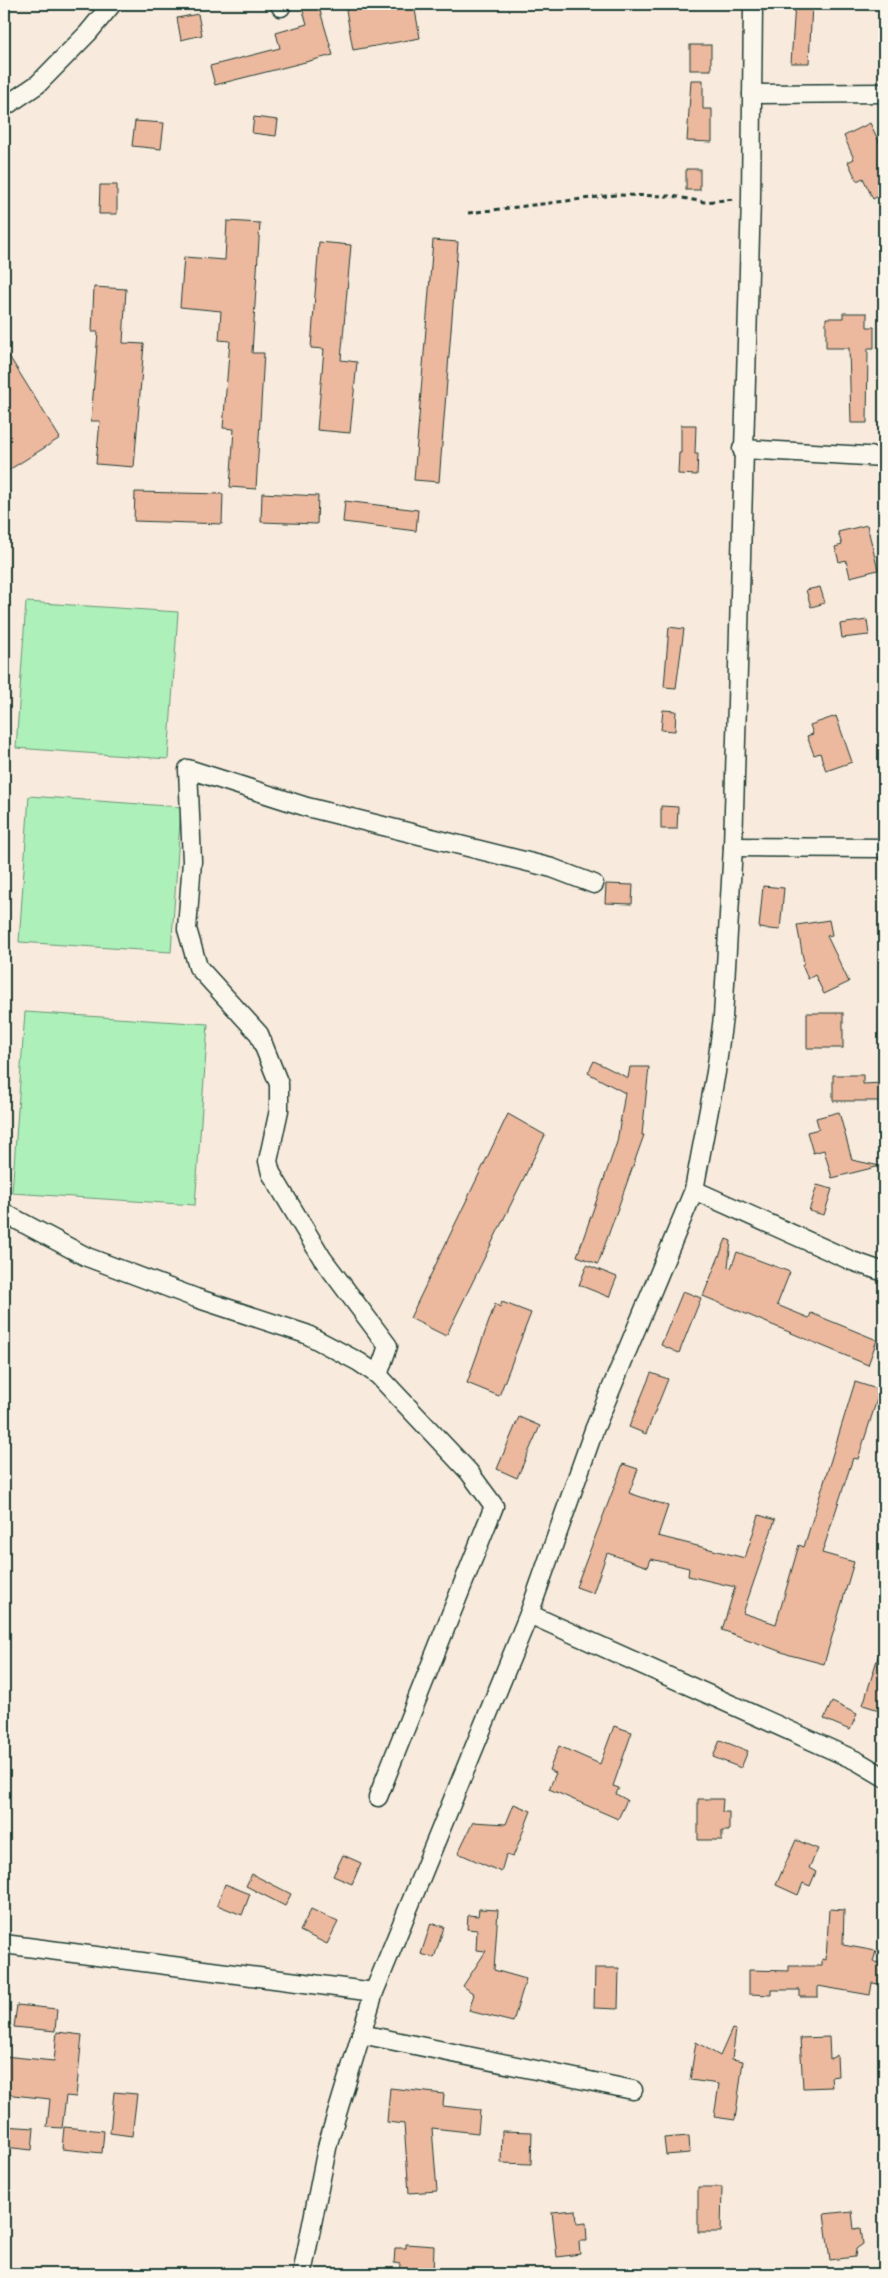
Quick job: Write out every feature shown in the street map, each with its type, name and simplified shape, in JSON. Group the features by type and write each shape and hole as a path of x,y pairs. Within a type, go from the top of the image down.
{"street":[{"path":"4,107 38,84 88,33 112,4"},
{"path":"302,2274 328,2143 374,1992 529,1614 594,1430 694,1190 716,1072 723,1017 733,847 738,731 742,449 751,198 753,4"},
{"path":"752,94 884,93"},
{"path":"742,449 884,457"},
{"path":"378,1375 388,1346 322,1258 271,1173 268,1161 280,1110 279,1084 259,1034 198,967 187,929 192,862 188,769 306,807 552,868 594,884"},
{"path":"733,847 884,848"},
{"path":"694,1190 852,1261 884,1272"},
{"path":"4,1213 87,1257 196,1298 306,1334 378,1375 469,1472 494,1506 378,1796"},
{"path":"529,1614 857,1761 884,1778"},
{"path":"4,1944 374,1992"},
{"path":"362,2034 634,2090"}],"path":[{"path":"468,213 616,195 672,196 704,202 751,198"}],"green space":[{"path":"26,602 178,612 168,759 16,748"},
{"path":"29,796 181,807 171,952 19,942"},
{"path":"25,1012 208,1024 195,1205 12,1193"}],"building":[{"path":"318,4 333,55 215,85 210,66 280,48 276,33 307,24 302,8"},
{"path":"345,4 414,4 420,38 353,50"},
{"path":"795,4 812,4 809,63 791,63"},
{"path":"198,14 202,35 181,40 177,18"},
{"path":"690,45 711,45 711,70 690,70"},
{"path":"691,80 703,80 703,109 712,109 712,142 687,141"},
{"path":"254,117 278,120 276,136 252,133"},
{"path":"135,121 164,123 161,149 132,146"},
{"path":"870,123 884,152 884,193 873,199 863,178 857,181 848,162 854,159 844,136"},
{"path":"686,169 700,169 700,190 686,190"},
{"path":"100,185 117,185 117,214 99,214"},
{"path":"227,221 260,223 252,353 264,353 256,489 230,487 234,429 223,428 230,341 219,340 221,311 180,307 184,257 225,260"},
{"path":"433,240 458,242 439,482 414,480"},
{"path":"319,242 351,245 341,360 357,362 350,433 317,430 324,349 311,348"},
{"path":"94,287 126,289 123,343 144,344 134,467 96,464 100,421 91,421 98,332 92,332"},
{"path":"843,313 867,313 867,327 874,327 874,348 868,348 867,423 851,423 849,348 826,348 826,318 843,318"},
{"path":"4,348 60,438 4,473 4,430 9,427 4,418"},
{"path":"681,425 696,425 695,454 698,454 697,475 678,474 679,453 681,453"},
{"path":"135,492 223,494 222,524 134,521"},
{"path":"262,493 318,496 317,524 261,522"},
{"path":"345,501 418,510 416,531 343,522"},
{"path":"867,525 878,570 850,577 846,560 839,562 835,547 842,545 838,532"},
{"path":"820,587 825,603 811,607 806,590"},
{"path":"867,620 869,635 842,638 840,624"},
{"path":"669,627 684,629 676,688 664,687"},
{"path":"663,710 676,711 675,731 661,730"},
{"path":"836,716 852,762 826,771 820,753 814,755 807,736 813,734 810,725"},
{"path":"661,806 678,807 677,829 661,829"},
{"path":"606,884 633,885 632,904 605,903"},
{"path":"763,886 784,888 780,930 759,928"},
{"path":"829,920 832,935 827,936 849,982 824,994 815,975 808,979 802,965 804,963 797,925"},
{"path":"807,1013 843,1013 843,1048 807,1048"},
{"path":"594,1061 628,1078 630,1067 649,1067 642,1135 644,1135 598,1264 577,1256 617,1142 625,1093 588,1073"},
{"path":"833,1075 863,1075 863,1084 884,1083 884,1101 833,1101"},
{"path":"839,1112 852,1160 880,1166 832,1178 824,1150 813,1153 807,1132 819,1129 816,1118"},
{"path":"508,1114 545,1135 446,1336 410,1318"},
{"path":"817,1185 832,1189 824,1215 809,1211"},
{"path":"726,1239 731,1241 728,1267 731,1268 737,1252 790,1272 777,1305 809,1318 811,1313 877,1340 868,1365 703,1296"},
{"path":"587,1265 617,1277 609,1297 579,1285"},
{"path":"683,1291 701,1298 679,1353 661,1345"},
{"path":"502,1302 531,1313 499,1396 467,1383 495,1304 500,1307"},
{"path":"651,1373 668,1379 646,1434 629,1427"},
{"path":"855,1382 880,1390 858,1459 853,1458 822,1553 854,1562 824,1664 790,1655 722,1630 735,1587 688,1576 689,1568 651,1559 648,1567 607,1553 593,1593 576,1587 623,1464 638,1469 629,1493 668,1506 658,1536 745,1558 759,1515 775,1520 743,1613 776,1624 799,1545 804,1547"},
{"path":"519,1417 540,1426 517,1478 497,1469"},
{"path":"881,1647 884,1648 884,1703 882,1711 863,1705"},
{"path":"832,1702 857,1714 850,1730 824,1719"},
{"path":"614,1726 632,1732 613,1786 619,1788 616,1794 627,1800 618,1819 549,1789 556,1773 549,1770 559,1746 600,1764"},
{"path":"720,1740 748,1751 741,1768 713,1757"},
{"path":"698,1799 723,1799 722,1812 729,1812 729,1831 722,1831 722,1840 698,1840"},
{"path":"514,1804 531,1811 513,1857 506,1855 501,1872 458,1853 473,1822 506,1824"},
{"path":"796,1840 818,1849 809,1868 816,1872 810,1886 803,1883 798,1895 776,1885"},
{"path":"343,1855 361,1863 352,1884 333,1876"},
{"path":"252,1874 291,1894 285,1906 246,1886"},
{"path":"225,1884 250,1894 242,1915 217,1905"},
{"path":"311,1909 338,1922 327,1944 300,1931"},
{"path":"479,1909 498,1910 494,1970 526,1979 513,2022 469,2011 474,1994 463,1986 486,1951 476,1950 477,1930 467,1929 468,1915 478,1916"},
{"path":"829,1909 844,1910 843,1945 876,1951 873,1962 882,1963 879,1984 872,1983 870,1995 818,1986 818,1997 800,1997 800,1990 771,1990 771,1995 749,1994 749,1970 789,1971 789,1966 822,1966 822,1959 826,1960"},
{"path":"431,1923 444,1927 434,1958 421,1954"},
{"path":"595,1968 619,1968 618,2009 594,2008"},
{"path":"17,2005 57,2009 55,2031 14,2027"},
{"path":"732,2029 736,2030 732,2059 743,2061 735,2120 714,2117 719,2084 690,2080 696,2042 720,2056"},
{"path":"57,2032 82,2035 76,2097 66,2096 62,2128 47,2127 50,2099 4,2094 4,2056 54,2061"},
{"path":"829,2037 830,2059 837,2055 838,2076 831,2077 832,2087 803,2088 800,2038"},
{"path":"390,2088 444,2094 443,2106 480,2110 478,2133 432,2128 437,2191 409,2193 404,2124 387,2122"},
{"path":"114,2092 137,2094 132,2136 110,2133"},
{"path":"4,2126 34,2128 32,2150 4,2147"},
{"path":"64,2127 104,2131 102,2153 62,2149"},
{"path":"502,2131 532,2132 531,2164 501,2163"},
{"path":"689,2136 690,2153 666,2155 664,2138"},
{"path":"698,2187 722,2187 721,2232 698,2232"},
{"path":"576,2210 577,2224 586,2223 587,2241 579,2241 580,2254 557,2257 552,2212"},
{"path":"852,2211 854,2229 861,2228 863,2244 856,2249 855,2257 830,2260 824,2214"},
{"path":"406,2244 434,2246 433,2274 399,2274 400,2264 394,2263 395,2248 406,2248"}]}
